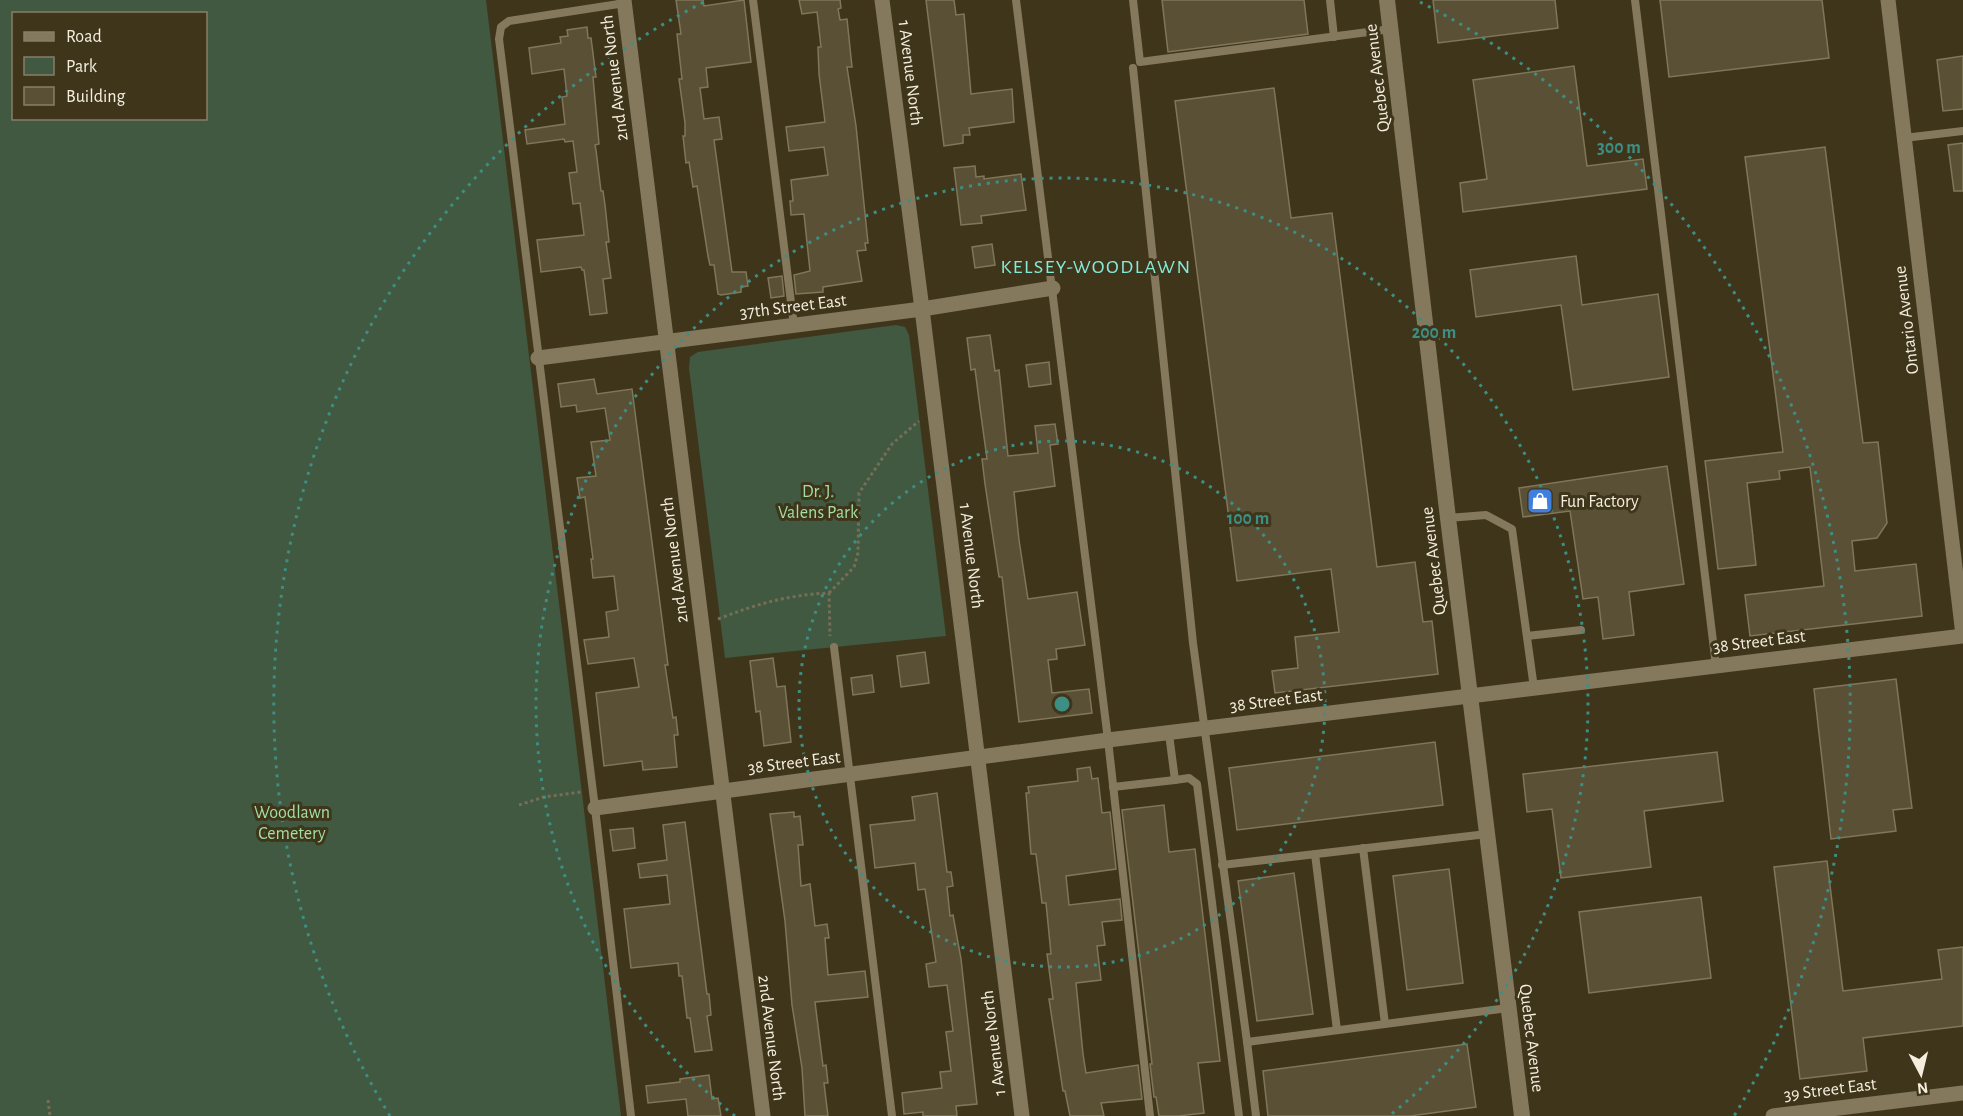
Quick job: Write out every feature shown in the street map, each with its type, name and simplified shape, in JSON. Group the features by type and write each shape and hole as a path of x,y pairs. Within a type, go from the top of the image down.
{"street":[{"name":"1 Avenue North","path":"882,0 1022,1116"},
{"name":"Quebec Avenue","path":"1387,0 1469,696 1522,1116"},
{"name":"Ontario Avenue","path":"1888,0 1963,635"},
{"name":"2nd Avenue North","path":"625,2 763,1116"},
{"name":"37th Street East","path":"538,358 922,309 1053,288"},
{"name":"38 Street East","path":"595,808 1108,740 1963,635"},
{"name":"39 Street East","path":"1773,1116 1963,1093"}],"lane":[{"path":"753,0 794,326"},
{"path":"1016,0 1108,740 1150,1116"},
{"path":"1132,0 1140,62 1391,29"},
{"path":"1330,0 1334,36"},
{"path":"1635,0 1716,666"},
{"path":"625,2 509,21 501,27 499,39 593,791 631,1116"},
{"path":"1133,68 1203,729 1256,1116"},
{"path":"1904,138 1963,131"},
{"path":"1448,518 1486,515 1512,529 1534,688"},
{"path":"1527,636 1581,630"},
{"path":"834,647 892,1116"},
{"path":"1169,734 1175,780"},
{"path":"1113,787 1189,778 1197,784 1239,1116"},
{"path":"1222,865 1486,834"},
{"path":"1363,848 1385,1024"},
{"path":"1315,854 1337,1030"},
{"path":"1247,1042 1508,1008"}],"path":[{"path":"717,619 753,605 796,595 829,593 855,567 858,553 860,493 892,444 922,419"},
{"path":"829,593 830,634 834,647"},
{"path":"519,805 544,797 593,791"},
{"path":"48,1100 50,1116"}],"green space":[{"name":"Woodlawn Cemetery","path":"0,0 486,0 621,1116 0,1116"},
{"name":"Dr. J. Valens Park","path":"896,325 905,327 909,335 946,636 725,658 689,368 690,357 698,352"}],"building":[{"path":"676,0 703,0 704,6 744,0 751,62 706,68 708,87 700,88 704,119 719,117 722,139 714,140 732,272 746,272 748,286 741,287 741,292 718,294 714,265 710,265 708,256 697,186 693,187 689,162 686,163 683,136 685,136 685,123 679,79 682,79 677,34 681,34"},
{"path":"799,0 840,0 841,8 838,9 840,20 847,19 852,67 847,67 856,126 868,243 865,243 866,250 857,251 862,281 823,287 823,292 796,294 794,275 810,271 804,214 791,215 790,201 793,201 791,180 828,175 824,147 789,151 786,127 825,122 819,74 818,47 821,47 817,12 802,14"},
{"path":"926,0 954,0 956,15 964,14 971,94 1012,89 1014,122 969,128 970,135 963,135 963,143 944,146"},
{"path":"1162,0 1304,0 1308,34 1168,52"},
{"path":"1433,0 1555,0 1558,28 1438,43"},
{"path":"1660,0 1822,0 1829,58 1669,77"},
{"path":"587,27 588,38 591,38 596,77 593,77 599,144 595,145 605,205 609,242 606,242 611,278 603,279 607,313 590,315 584,270 581,267 541,272 537,240 584,235 580,203 573,204 569,173 577,172 573,141 565,142 564,139 527,144 525,130 565,124 562,97 567,96 564,69 532,74 529,48 561,43 560,37 568,36 567,30"},
{"path":"1963,56 1963,109 1943,111 1937,60"},
{"path":"1574,66 1587,166 1643,159 1647,189 1463,212 1460,183 1487,179 1473,80"},
{"path":"1274,88 1291,218 1332,213 1377,567 1415,562 1423,622 1432,621 1438,674 1275,693 1272,671 1298,668 1295,637 1339,632 1331,569 1237,581 1175,101"},
{"path":"1963,143 1963,191 1954,191 1948,145"},
{"path":"1825,147 1863,443 1878,442 1887,523 1877,538 1852,541 1855,571 1916,564 1922,616 1750,636 1745,595 1824,586 1810,467 1779,471 1780,479 1747,483 1756,565 1718,569 1705,461 1783,452 1745,157"},
{"path":"975,166 976,177 984,176 984,179 1021,174 1026,210 981,216 982,223 961,225 954,168"},
{"path":"992,244 995,265 975,268 972,247"},
{"path":"1576,256 1582,305 1658,294 1669,377 1573,390 1561,305 1476,317 1470,270"},
{"path":"782,276 784,296 771,298 768,278"},
{"path":"990,335 995,371 999,370 1008,456 1038,453 1035,426 1055,424 1058,444 1050,445 1055,486 1014,492 1019,540 1028,599 1077,592 1085,645 1056,649 1057,659 1048,660 1052,693 1089,689 1092,713 1019,722 1002,577 999,577 985,484 982,459 987,459 975,369 971,370 967,338"},
{"path":"1049,362 1051,384 1029,387 1026,365"},
{"path":"594,379 597,394 632,389 668,665 665,665 673,718 676,717 678,735 674,735 677,767 643,770 642,761 604,766 596,693 639,687 634,658 588,664 584,640 609,637 606,612 618,610 614,576 593,578 591,559 593,559 585,497 580,498 577,478 596,476 591,442 610,440 605,408 577,412 576,405 561,407 558,384"},
{"path":"1667,466 1684,584 1629,592 1634,635 1603,639 1598,597 1583,599 1570,511 1523,517 1519,488"},
{"path":"925,652 929,683 901,687 897,656"},
{"path":"773,658 777,687 785,686 791,742 764,746 760,711 756,712 750,661"},
{"path":"872,675 874,692 853,695 851,678"},
{"path":"1896,679 1912,808 1893,810 1896,831 1831,839 1814,689"},
{"path":"1435,742 1443,805 1237,830 1229,768"},
{"path":"1717,752 1723,801 1644,811 1651,867 1561,878 1552,809 1527,812 1523,774"},
{"path":"1090,767 1092,779 1098,778 1102,813 1110,812 1116,869 1066,876 1069,905 1120,899 1122,920 1102,922 1105,945 1097,946 1101,980 1076,983 1083,1054 1086,1073 1138,1065 1142,1099 1101,1103 1104,1116 1070,1116 1065,1091 1063,1091 1049,999 1053,999 1047,954 1051,954 1046,903 1042,903 1036,854 1031,854 1026,793 1029,793 1028,787 1078,781 1077,769"},
{"path":"937,793 947,872 951,872 953,886 947,887 950,916 953,915 961,959 977,1104 956,1106 957,1116 923,1116 923,1112 904,1114 902,1093 942,1088 940,1072 951,1071 946,1032 953,1031 947,985 929,987 926,964 936,962 925,889 918,890 915,863 875,868 870,825 915,820 912,797"},
{"path":"1164,805 1169,852 1195,849 1220,1061 1198,1063 1204,1113 1178,1116 1159,1116 1156,1097 1154,1097 1122,810"},
{"path":"794,812 794,817 800,816 803,845 798,845 801,886 810,884 815,926 827,924 829,938 825,938 828,975 865,971 868,997 815,1002 823,1066 826,1065 828,1083 824,1083 828,1116 805,1116 802,1068 792,1005 785,921 770,814"},
{"path":"685,822 711,1015 707,1016 712,1050 695,1052 678,963 631,968 624,909 670,904 667,875 640,878 638,864 667,860 663,825"},
{"path":"633,828 635,848 613,851 610,830"},
{"path":"1827,861 1843,991 1942,979 1938,950 1963,947 1963,1026 1863,1038 1867,1071 1800,1079 1774,867"},
{"path":"1449,869 1463,983 1407,990 1393,876"},
{"path":"1294,873 1313,1014 1257,1021 1238,881"},
{"path":"1701,897 1711,978 1589,993 1579,912"},
{"path":"1467,1044 1476,1107 1410,1116 1268,1116 1263,1071"},
{"path":"709,1075 712,1099 718,1098 721,1116 688,1116 686,1099 648,1103 646,1086 680,1082 680,1079"}],"place":[{"name":"Fun Factory","path":"1540,501"}],"district":[{"name":"KELSEY-WOODLAWN","path":"1096,266"}]}
